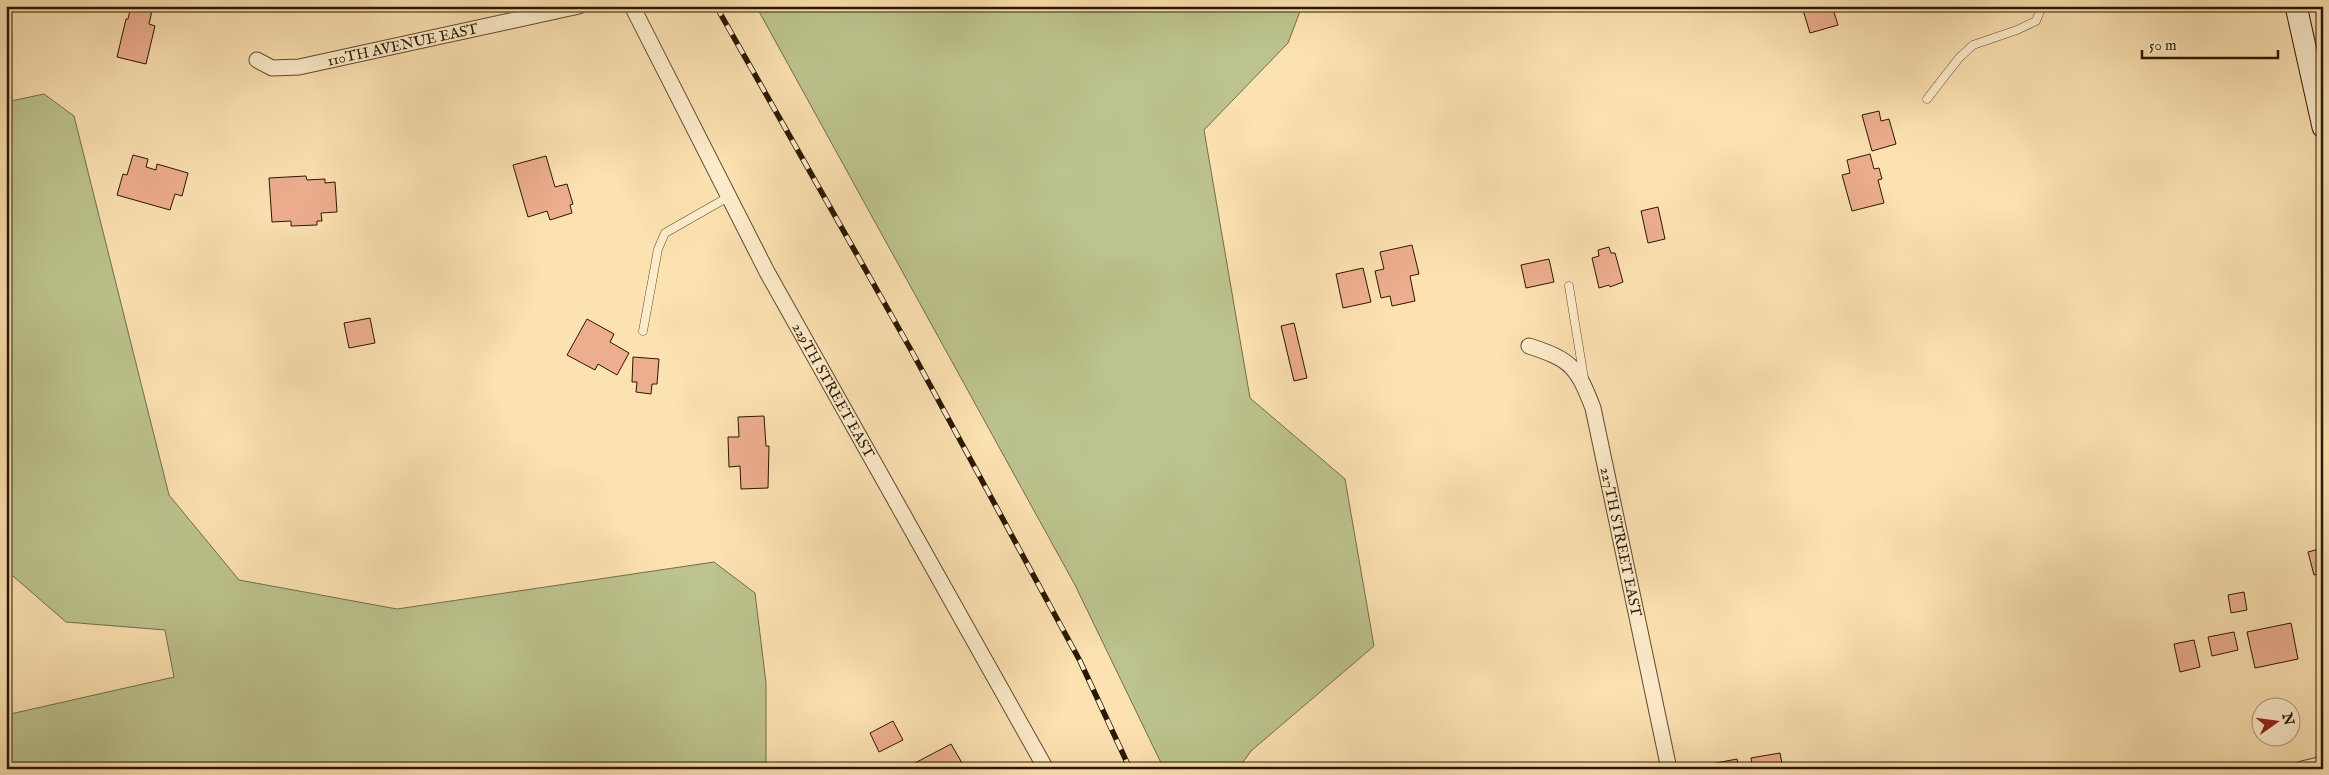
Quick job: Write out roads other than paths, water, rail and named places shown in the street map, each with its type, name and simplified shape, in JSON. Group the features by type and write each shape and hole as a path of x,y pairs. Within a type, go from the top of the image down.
{"main road":[{"path":"2296,6 2323,127"}],"street":[{"name":"110TH AVENUE EAST","path":"257,60 272,68 300,67 579,6"},
{"name":"229TH STREET EAST","path":"632,6 767,272 1046,769"},
{"name":"227TH STREET EAST","path":"1529,346 1550,353 1577,372 1593,408 1669,769"},
{"path":"2302,769 2323,764"}],"lane":[{"path":"1927,99 1959,58 1973,45 2017,30 2036,21 2042,6"},
{"path":"643,331 658,249 665,233 730,196"},
{"path":"1569,286 1586,390"}],"railway":[{"path":"716,6 911,350 1080,661 1130,769"}]}
